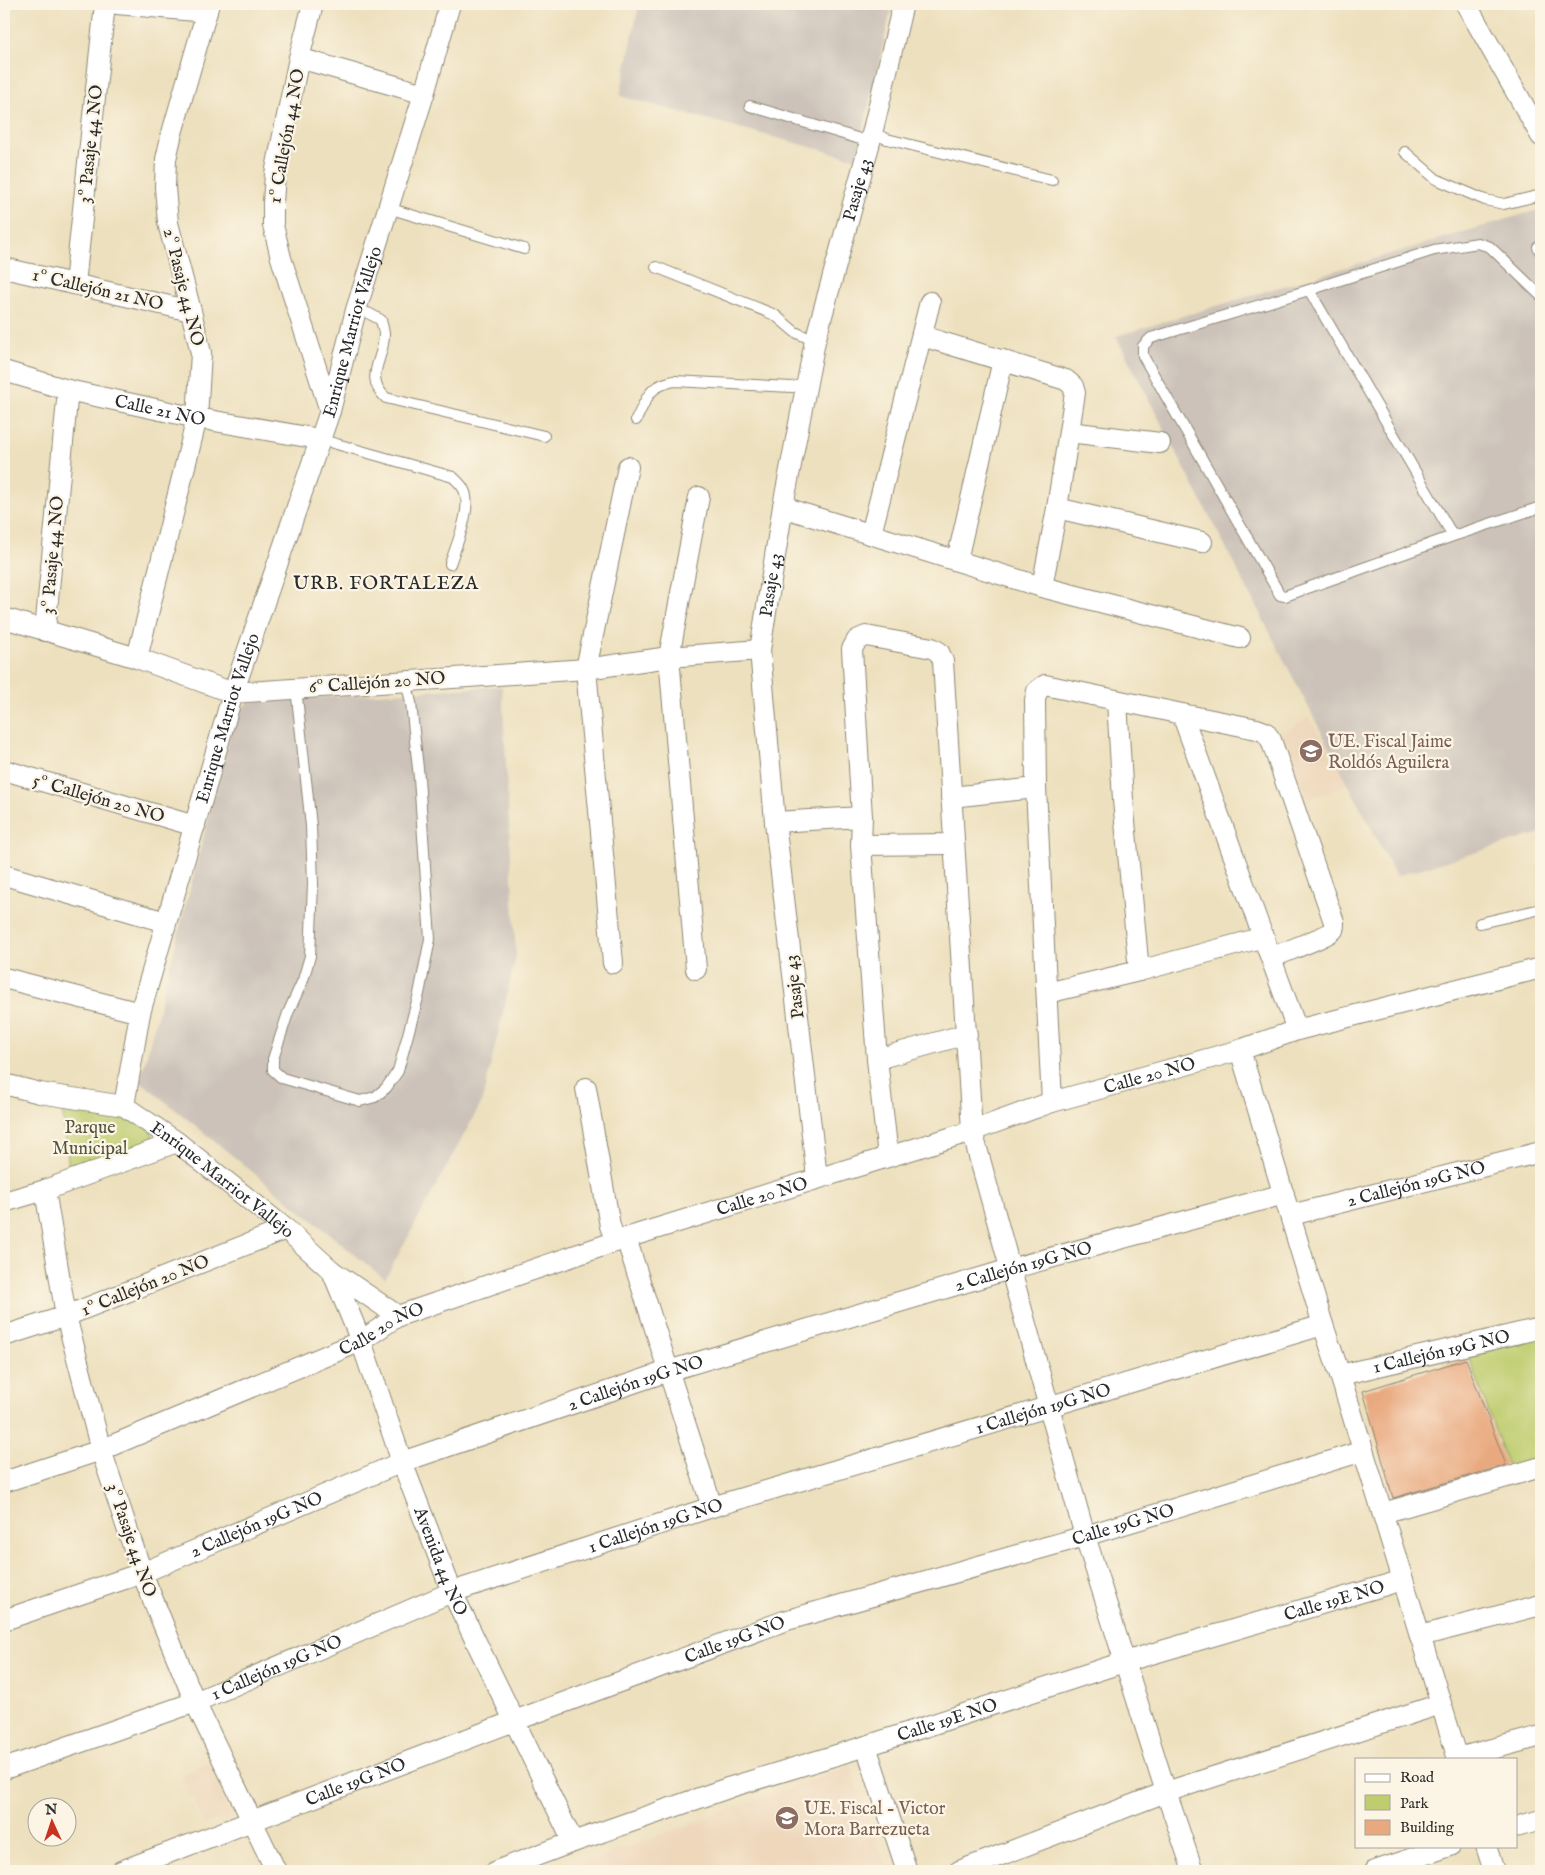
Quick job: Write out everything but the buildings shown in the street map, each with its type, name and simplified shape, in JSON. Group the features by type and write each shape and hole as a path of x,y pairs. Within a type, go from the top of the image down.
{"street":[{"name":"3º Pasaje 44 NO","path":"75,284 105,4"},
{"path":"117,4 208,8"},
{"name":"1º Callejón 44 NO","path":"313,4 299,58 275,174 272,203 273,225 282,258 330,411"},
{"name":"Enrique Marriot Vallejo","path":"398,1316 332,1271 286,1229 177,1142 124,1106 140,1013 233,693 330,411 356,310 424,94 450,4"},
{"name":"Pasaje 43","path":"817,1177 774,822 760,650 784,506 815,340 871,138 903,4"},
{"path":"1466,4 1539,126"},
{"name":"2º Pasaje 44 NO","path":"137,658 197,418 201,354 168,223 165,187 166,159 172,132 208,8"},
{"path":"299,58 424,94"},
{"name":"1º Callejón 21 NO","path":"4,268 191,311"},
{"path":"871,534 930,302"},
{"path":"922,336 1066,380 1072,386 1075,393 1070,432 1042,586"},
{"path":"957,560 1004,360"},
{"name":"Calle 21 NO","path":"4,371 68,390 197,418 319,439"},
{"name":"3º Pasaje 44 NO","path":"45,631 68,390"},
{"path":"1070,432 1160,443"},
{"path":"613,962 586,669 628,467"},
{"path":"696,969 668,657 700,497"},
{"path":"784,506 798,512 1042,586 1240,638"},
{"path":"1057,508 1202,542"},
{"name":"6º Callejón 20 NO","path":"4,618 137,658 233,693 586,669 668,657 760,650"},
{"path":"888,1156 877,1059 861,845 862,817 852,649 857,640 866,636 932,648 939,652 943,661 972,1131 1085,1536 1124,1662 1193,1871"},
{"path":"1052,1102 1036,788 1034,700 1037,691 1044,685 1265,732 1271,740 1334,922 1333,930 1327,935 1288,949 1271,958"},
{"path":"1117,701 1123,800 1139,971"},
{"path":"1182,714 1297,1030"},
{"name":"5º Callejón 20 NO","path":"4,770 195,826"},
{"path":"951,797 1036,788"},
{"path":"774,822 862,817"},
{"path":"861,845 954,844"},
{"path":"4,875 166,922"},
{"path":"1047,993 1139,971 1264,937"},
{"name":"Calle 20 NO","path":"4,1482 101,1450 361,1341 398,1316 621,1240 817,1177 972,1131 1052,1102 1240,1050 1297,1030 1541,968"},
{"path":"4,978 140,1013"},
{"path":"877,1059 967,1034"},
{"path":"1240,1050 1458,1758"},
{"path":"4,1084 40,1093 124,1106"},
{"path":"586,1088 610,1226 621,1240 668,1372 712,1507"},
{"path":"4,1202 45,1190 177,1142"},
{"name":"2 Callejón 19G NO","path":"1291,1215 1541,1152"},
{"name":"3º Pasaje 44 NO","path":"45,1190 66,1316 101,1450 142,1572 195,1702 276,1871"},
{"name":"2 Callejón 19G NO","path":"4,1620 142,1572 402,1462 668,1372 1010,1269 1284,1194"},
{"name":"1º Callejón 20 NO","path":"4,1336 66,1316 286,1229"},
{"name":"Avenida 44 NO","path":"332,1271 361,1341 402,1462 452,1592 573,1842"},
{"name":"1 Callejón 19G NO","path":"4,1769 195,1702 452,1592 712,1507 1323,1325"},
{"name":"1 Callejón 19G NO","path":"1340,1375 1541,1328"},
{"name":"Calle 19G NO","path":"121,1871 784,1620 1085,1536 1364,1451"},
{"path":"1383,1513 1541,1467"},
{"name":"Calle 19E NO","path":"496,1871 573,1842 731,1788 1124,1662 1403,1580"},
{"path":"1420,1636 1541,1605"},
{"path":"959,1871 1166,1792 1442,1704"},
{"path":"1462,1758 1541,1736"},
{"path":"866,1746 907,1871"},
{"path":"1518,1826 1541,1820"},
{"path":"1375,1871 1444,1848"},
{"path":"1487,1848 1494,1871"}],"lane":[{"path":"750,106 871,138 1052,180"},
{"path":"1406,152 1436,179 1485,200 1504,204 1541,195"},
{"path":"388,208 524,249"},
{"path":"1541,296 1490,247 1478,243 1434,250 1150,338 1143,346 1143,356 1280,595 1285,596 1453,536 1541,507"},
{"path":"656,267 775,315 795,332 815,340"},
{"path":"1309,290 1453,536"},
{"path":"356,310 368,312 381,320 384,336 374,378 379,391 386,398 544,436"},
{"path":"636,420 650,393 660,384 674,381 792,386 806,384"},
{"path":"319,439 453,477 464,490 468,503 460,537 450,564"},
{"path":"296,688 311,826 313,884 310,956 303,980 288,1012 272,1059 273,1070 282,1078 360,1101 375,1097 386,1088 398,1071 419,994 430,939 419,778 411,703 406,680"},
{"path":"1480,923 1541,909"}],"shaded area":[{"path":"639,4 862,4 891,11 856,159 620,96"},
{"path":"1541,209 1541,833 1396,876 1116,336"},
{"path":"502,686 516,957 482,1102 385,1279 140,1081 234,719 239,710 249,702"},
{"name":"UE. Fiscal Jaime Roldós Aguilera","path":"1309,717 1324,743 1328,742 1349,784 1308,799 1281,734"},
{"path":"209,1762 230,1815 205,1824 181,1775"},
{"name":"UE. Fiscal - Victor Mora Barrezueta","path":"850,1766 888,1871 561,1871"}],"green space":[{"name":"Parque Municipal","path":"62,1108 134,1119 149,1128 156,1143 69,1169"},
{"path":"1541,1335 1541,1460 1509,1469 1467,1352"}],"place":[{"name":"UE. Fiscal Jaime Roldós Aguilera","path":"1311,751"},
{"name":"UE. Fiscal - Victor Mora Barrezueta","path":"787,1818"}],"district":[{"name":"URB. FORTALEZA","path":"386,582"}]}
